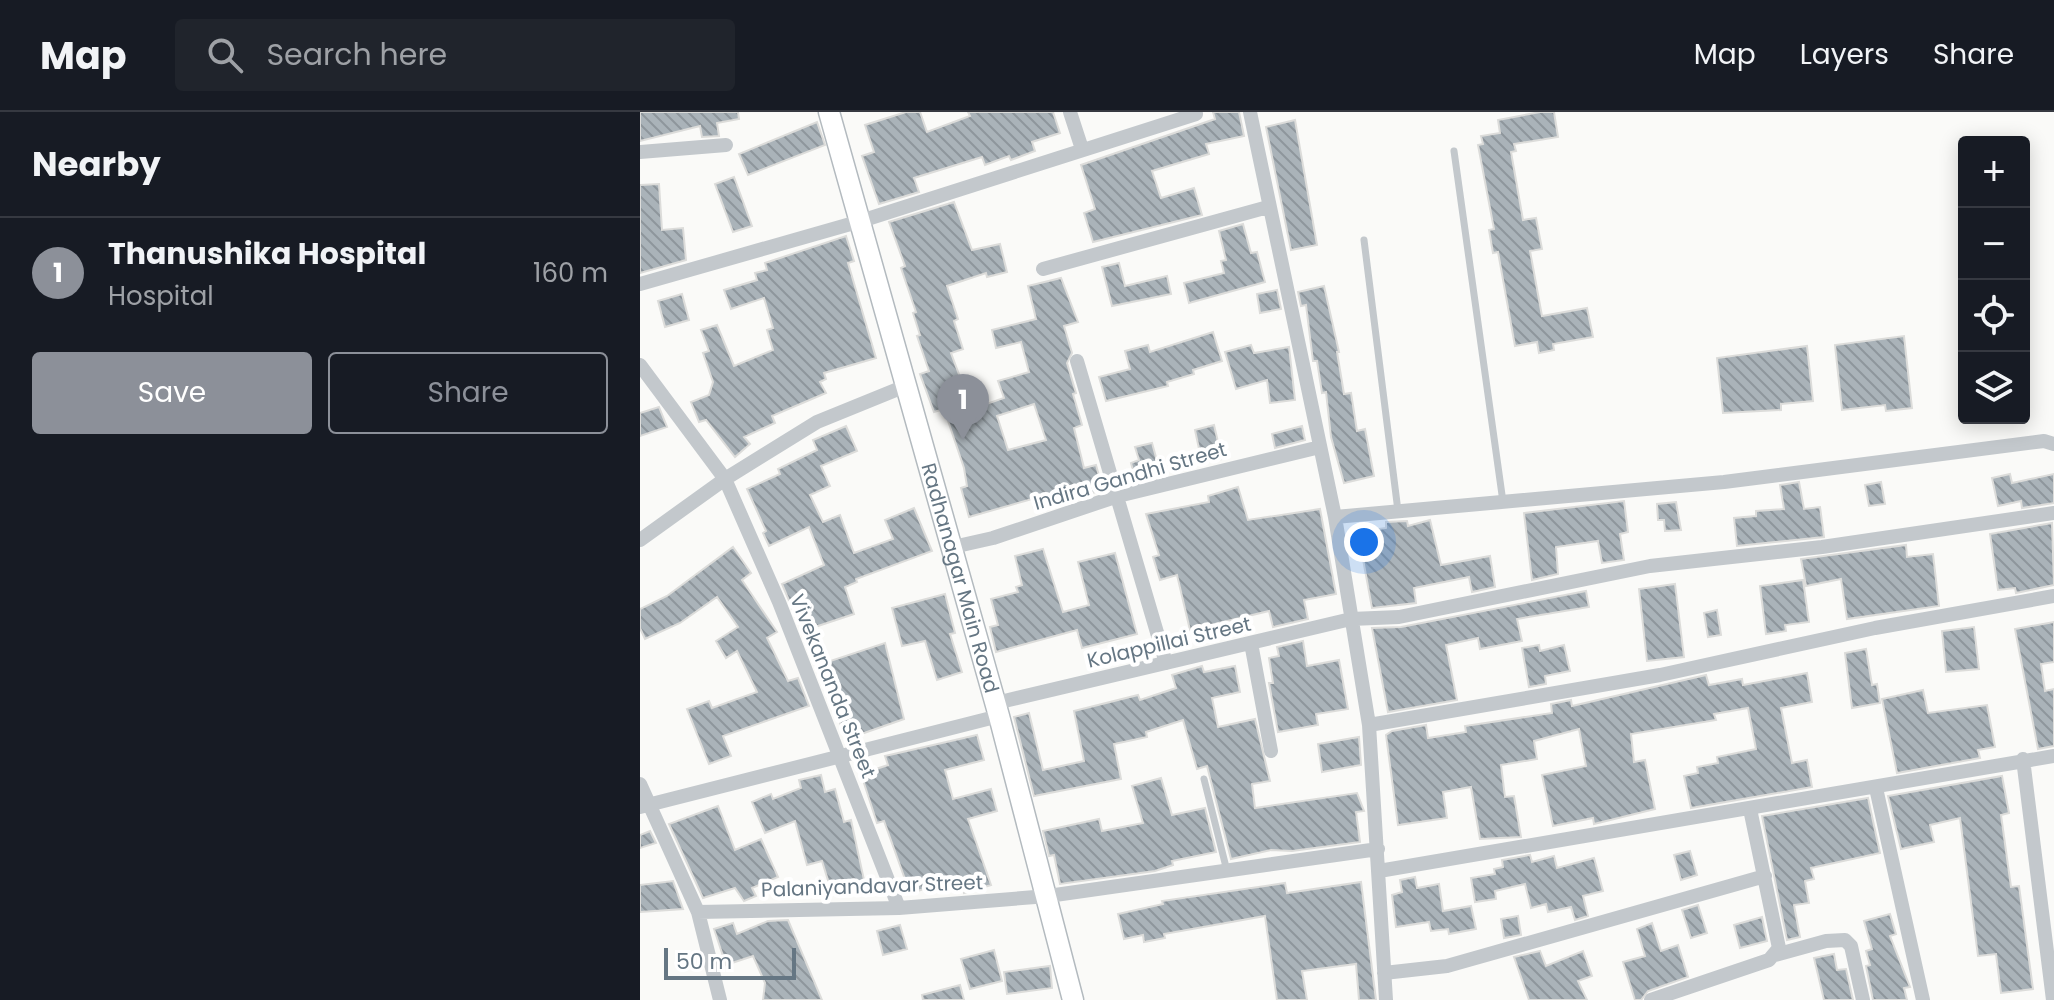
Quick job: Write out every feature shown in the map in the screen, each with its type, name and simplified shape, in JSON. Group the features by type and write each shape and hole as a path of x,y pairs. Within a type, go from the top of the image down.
{"street":[{"name":"Radhanagar Main Road","path":"829,112 953,547 1048,896 1073,1000"},
{"path":"1070,112 1082,149"},
{"path":"1254,113 1268,207 1335,517 1369,725 1386,1000"},
{"path":"640,284 861,221 1196,114"},
{"path":"640,152 726,145"},
{"path":"1043,269 1268,207"},
{"path":"1077,361 1166,663"},
{"name":"Vivekananda Street","path":"640,365 725,479 779,602 899,908"},
{"path":"640,540 725,479 817,422 908,385"},
{"path":"1335,517 1724,482 2044,441 2054,444"},
{"name":"Indira Gandhi Street","path":"953,547 993,538 1118,496 1320,447"},
{"name":"Kolappillai Street","path":"644,806 1166,663 1351,619 1399,617 1650,566 1822,547 2054,513"},
{"path":"1369,725 1660,675 1875,628 2054,596"},
{"path":"1251,643 1271,751"},
{"path":"1379,871 2054,756"},
{"path":"2023,759 2053,1000"},
{"path":"640,784 644,806 698,912 720,1000"},
{"path":"1876,788 1923,1000"},
{"path":"1750,809 1780,939 1775,955"},
{"name":"Palaniyandavar Street","path":"698,912 899,908 1048,896 1378,849"},
{"path":"1384,973 1447,966 1765,876"},
{"path":"1651,1000 1775,955 1826,941 1845,940 1851,946 1863,1000"}],"lane":[{"path":"1454,151 1503,502"},
{"path":"1364,240 1398,511"},
{"path":"1204,779 1227,871"}],"building":[{"path":"640,112 738,112 739,119 717,123 719,136 702,137 700,126 640,141"},
{"path":"906,112 920,112 927,132 970,116 968,112 1053,112 1060,133 1032,142 1035,151 1011,160 1009,156 985,165 982,157 914,178 919,192 879,204 862,156 874,152 865,125"},
{"path":"1213,112 1239,112 1244,136 1206,144 1209,154 1152,171 1161,198 1194,188 1202,215 1093,242 1084,213 1095,209 1081,165 1215,119"},
{"path":"1554,112 1558,137 1514,144 1516,151 1511,152 1523,220 1536,218 1542,249 1530,251 1542,316 1587,308 1593,337 1553,344 1554,350 1539,353 1537,342 1515,346 1498,252 1493,253 1489,230 1494,229 1478,145 1483,144 1481,136 1500,133 1498,120"},
{"path":"1295,120 1317,245 1291,250 1266,127"},
{"path":"817,122 825,145 748,175 739,154"},
{"path":"734,177 752,226 733,232 715,184"},
{"path":"659,184 662,230 683,228 686,260 640,273 640,185"},
{"path":"954,202 972,250 1000,244 1007,272 987,277 986,273 947,286 958,319 954,321 963,349 951,353 972,409 1004,398 998,381 1029,372 1021,342 996,348 992,330 1036,319 1028,286 1061,278 1078,322 1064,326 1072,353 1067,363 1082,425 1074,428 1084,468 1096,465 1103,490 1034,509 1032,499 969,517 961,488 967,486 964,468 944,409 934,412 920,374 929,371 917,336 920,335 913,313 916,312 901,268 905,266 889,222","holes":["1034,404 1046,440 1008,450 997,416"]},
{"path":"1243,224 1251,253 1257,252 1265,282 1189,303 1184,283 1224,273 1221,261 1226,260 1219,231"},
{"path":"846,236 854,261 848,263 876,358 824,373 826,379 820,382 826,393 772,416 775,423 744,437 750,444 735,457 706,420 699,422 691,402 709,395 713,382 703,353 709,351 701,330 717,325 734,366 773,350 767,330 773,328 764,298 731,309 724,290 757,280 755,273 767,270 765,263"},
{"path":"1119,263 1125,286 1167,276 1171,294 1112,306 1102,267"},
{"path":"1324,286 1339,352 1344,394 1351,393 1357,431 1365,429 1374,476 1344,483 1331,437 1326,392 1322,393 1317,361 1313,361 1306,305 1301,306 1298,292"},
{"path":"1277,290 1281,309 1260,313 1257,294"},
{"path":"682,294 689,320 665,327 658,301"},
{"path":"1213,332 1222,361 1167,382 1168,386 1106,401 1099,377 1130,369 1125,351 1148,345 1150,352"},
{"path":"1904,336 1912,408 1886,411 1885,405 1842,410 1835,345"},
{"path":"1251,345 1254,353 1289,347 1295,400 1270,403 1267,380 1236,389 1225,352"},
{"path":"1807,346 1813,401 1781,404 1781,410 1723,413 1717,358"},
{"path":"659,407 667,427 640,436 640,413"},
{"path":"1214,425 1222,459 1202,463 1195,430"},
{"path":"846,426 857,451 821,466 830,486 810,495 823,522 840,515 854,553 893,539 885,520 914,508 932,551 856,579 857,582 845,587 854,614 812,628 804,605 793,610 782,584 824,565 809,527 769,546 763,533 766,531 747,489 780,474 778,469 817,450 813,440"},
{"path":"1302,426 1305,440 1275,448 1272,434"},
{"path":"1152,443 1161,475 1136,481 1131,463 1139,460 1135,447"},
{"path":"2010,474 2012,483 2054,474 2054,503 2022,508 2021,501 1998,506 1992,478"},
{"path":"1799,482 1804,509 1820,507 1824,537 1737,546 1734,518 1756,516 1756,511 1784,509 1780,485"},
{"path":"1881,482 1885,504 1869,506 1865,485"},
{"path":"1238,487 1248,520 1320,509 1336,594 1304,600 1308,619 1273,627 1269,611 1190,630 1177,575 1160,580 1153,557 1159,555 1146,514 1209,502 1208,496"},
{"path":"1624,501 1628,532 1620,534 1624,560 1602,563 1598,541 1556,547 1558,574 1532,580 1524,513"},
{"path":"1676,502 1681,530 1665,531 1664,520 1658,520 1657,504"},
{"path":"1430,520 1441,565 1490,556 1495,587 1472,592 1469,577 1414,588 1416,603 1372,608 1358,532 1386,528 1386,522 1407,521 1408,526"},
{"path":"2052,523 2054,585 2016,593 2015,588 1998,590 1990,534"},
{"path":"1906,545 1907,557 1933,554 1939,606 1847,619 1841,579 1806,586 1801,559"},
{"path":"733,547 751,573 742,580 777,632 767,638 788,681 798,678 809,706 723,736 731,756 709,764 687,709 709,701 712,708 757,692 737,651 726,658 716,641 738,627 717,597 680,623 645,639 640,628 640,609 667,596"},
{"path":"1043,549 1063,612 1089,605 1078,562 1115,553 1137,634 1082,648 1077,630 996,652 990,627 998,625 991,599 1018,592 1016,587 1022,585 1015,556"},
{"path":"1803,580 1809,622 1785,625 1786,631 1766,634 1760,586"},
{"path":"1675,584 1684,657 1647,661 1639,589"},
{"path":"1586,591 1589,607 1517,619 1522,641 1480,649 1478,638 1446,645 1457,700 1388,712 1372,628 1401,627"},
{"path":"945,594 955,633 950,634 962,672 937,680 925,641 902,646 892,608"},
{"path":"1717,610 1721,635 1708,637 1704,613"},
{"path":"2054,622 2054,662 2041,664 2045,691 2054,689 2054,746 2038,749 2015,629"},
{"path":"1974,627 1979,669 1946,672 1942,631"},
{"path":"1303,641 1307,666 1339,660 1348,709 1316,714 1318,725 1278,732 1269,683 1273,683 1269,658 1279,656 1277,647"},
{"path":"885,643 904,719 847,739 815,666"},
{"path":"1539,645 1540,651 1564,645 1570,671 1545,676 1546,684 1529,687 1522,648"},
{"path":"1866,649 1872,685 1877,684 1880,703 1852,708 1845,653"},
{"path":"1202,666 1204,672 1235,666 1240,692 1212,698 1218,727 1255,719 1270,781 1252,784 1255,808 1357,793 1364,811 1356,812 1360,842 1292,851 1271,850 1231,859 1207,766 1197,769 1183,720 1146,732 1147,737 1114,744 1121,779 1034,796 1014,717 1029,713 1043,770 1084,761 1074,711 1138,695 1140,700 1176,688 1172,675"},
{"path":"1807,673 1812,702 1781,708 1792,763 1807,760 1812,787 1691,808 1684,776 1698,773 1697,767 1718,763 1717,757 1756,749 1748,708 1714,714 1716,720 1631,734 1634,762 1645,760 1655,809 1594,824 1593,818 1553,826 1542,775 1586,766 1579,729 1534,741 1537,759 1501,765 1505,797 1514,796 1521,837 1480,839 1471,787 1443,792 1447,818 1398,825 1386,735 1392,731 1426,725 1428,738 1466,732 1465,726 1552,713 1551,704 1571,700 1572,706 1706,675 1709,685 1742,679 1743,685"},
{"path":"1923,690 1928,713 1987,705 1995,747 1978,750 1980,758 1897,773 1882,699"},
{"path":"977,735 984,760 945,770 953,799 991,789 997,811 968,819 991,885 964,893 960,879 910,893 884,821 877,823 861,774 888,765 885,756"},
{"path":"1359,737 1361,765 1322,772 1318,744"},
{"path":"821,775 825,792 835,789 844,822 851,820 864,880 831,890 822,861 807,865 795,821 765,833 752,802 771,794 773,799 801,788 799,780"},
{"path":"2002,776 2009,813 2001,815 2011,887 2019,886 2033,989 2001,993 1996,954 1978,956 1960,818 1930,825 1934,842 1901,849 1888,796"},
{"path":"1161,778 1172,815 1205,808 1216,852 1172,861 1173,865 1155,871 1060,884 1054,855 1049,856 1043,831 1099,819 1102,831 1143,823 1132,786"},
{"path":"1868,798 1880,853 1811,868 1814,879 1805,881 1809,903 1794,905 1800,937 1787,940 1762,816"},
{"path":"718,806 735,850 761,839 778,877 752,888 756,896 744,901 735,888 703,898 669,824"},
{"path":"650,831 656,843 640,848 640,835"},
{"path":"1690,851 1697,875 1681,880 1674,855"},
{"path":"1530,855 1532,862 1554,856 1557,868 1594,858 1603,891 1583,896 1588,916 1575,920 1571,907 1548,912 1546,904 1531,908 1525,884 1495,891 1496,899 1475,902 1471,878 1495,874 1494,869 1503,867 1502,860"},
{"path":"1415,877 1417,888 1439,884 1443,911 1471,906 1476,929 1449,934 1448,929 1431,931 1429,922 1396,927 1392,895 1402,892 1400,880"},
{"path":"673,881 683,909 640,912 640,885"},
{"path":"1361,882 1376,1000 1359,1000 1356,964 1302,971 1307,1000 1277,1000 1265,916 1164,934 1165,938 1144,942 1143,935 1124,939 1118,914 1163,904 1162,901 1285,883 1287,893"},
{"path":"1698,905 1707,933 1691,938 1682,910"},
{"path":"1890,914 1896,934 1890,936 1910,987 1904,988 1907,1000 1873,1000 1866,966 1870,965 1866,951 1872,949 1864,921"},
{"path":"1518,916 1521,935 1504,938 1501,919"},
{"path":"1762,917 1767,941 1740,948 1734,925"},
{"path":"788,920 822,1000 763,1000 765,983 753,956 726,965 714,929 733,923 737,934 768,921"},
{"path":"1652,923 1661,951 1678,945 1688,977 1648,991 1641,1000 1635,1000 1623,962 1645,956 1637,929"},
{"path":"900,925 907,949 883,955 877,931"},
{"path":"994,950 1002,981 970,989 961,959"},
{"path":"1540,951 1546,966 1583,951 1592,976 1578,981 1587,1000 1529,1000 1514,957"},
{"path":"1834,954 1837,970 1846,969 1853,1000 1824,1000 1814,958"},
{"path":"1050,966 1052,988 1007,994 1004,972"},
{"path":"960,985 964,1000 923,1000 922,995"}],"place":[{"name":"Thanushika Hospital","path":"963,440"}]}
